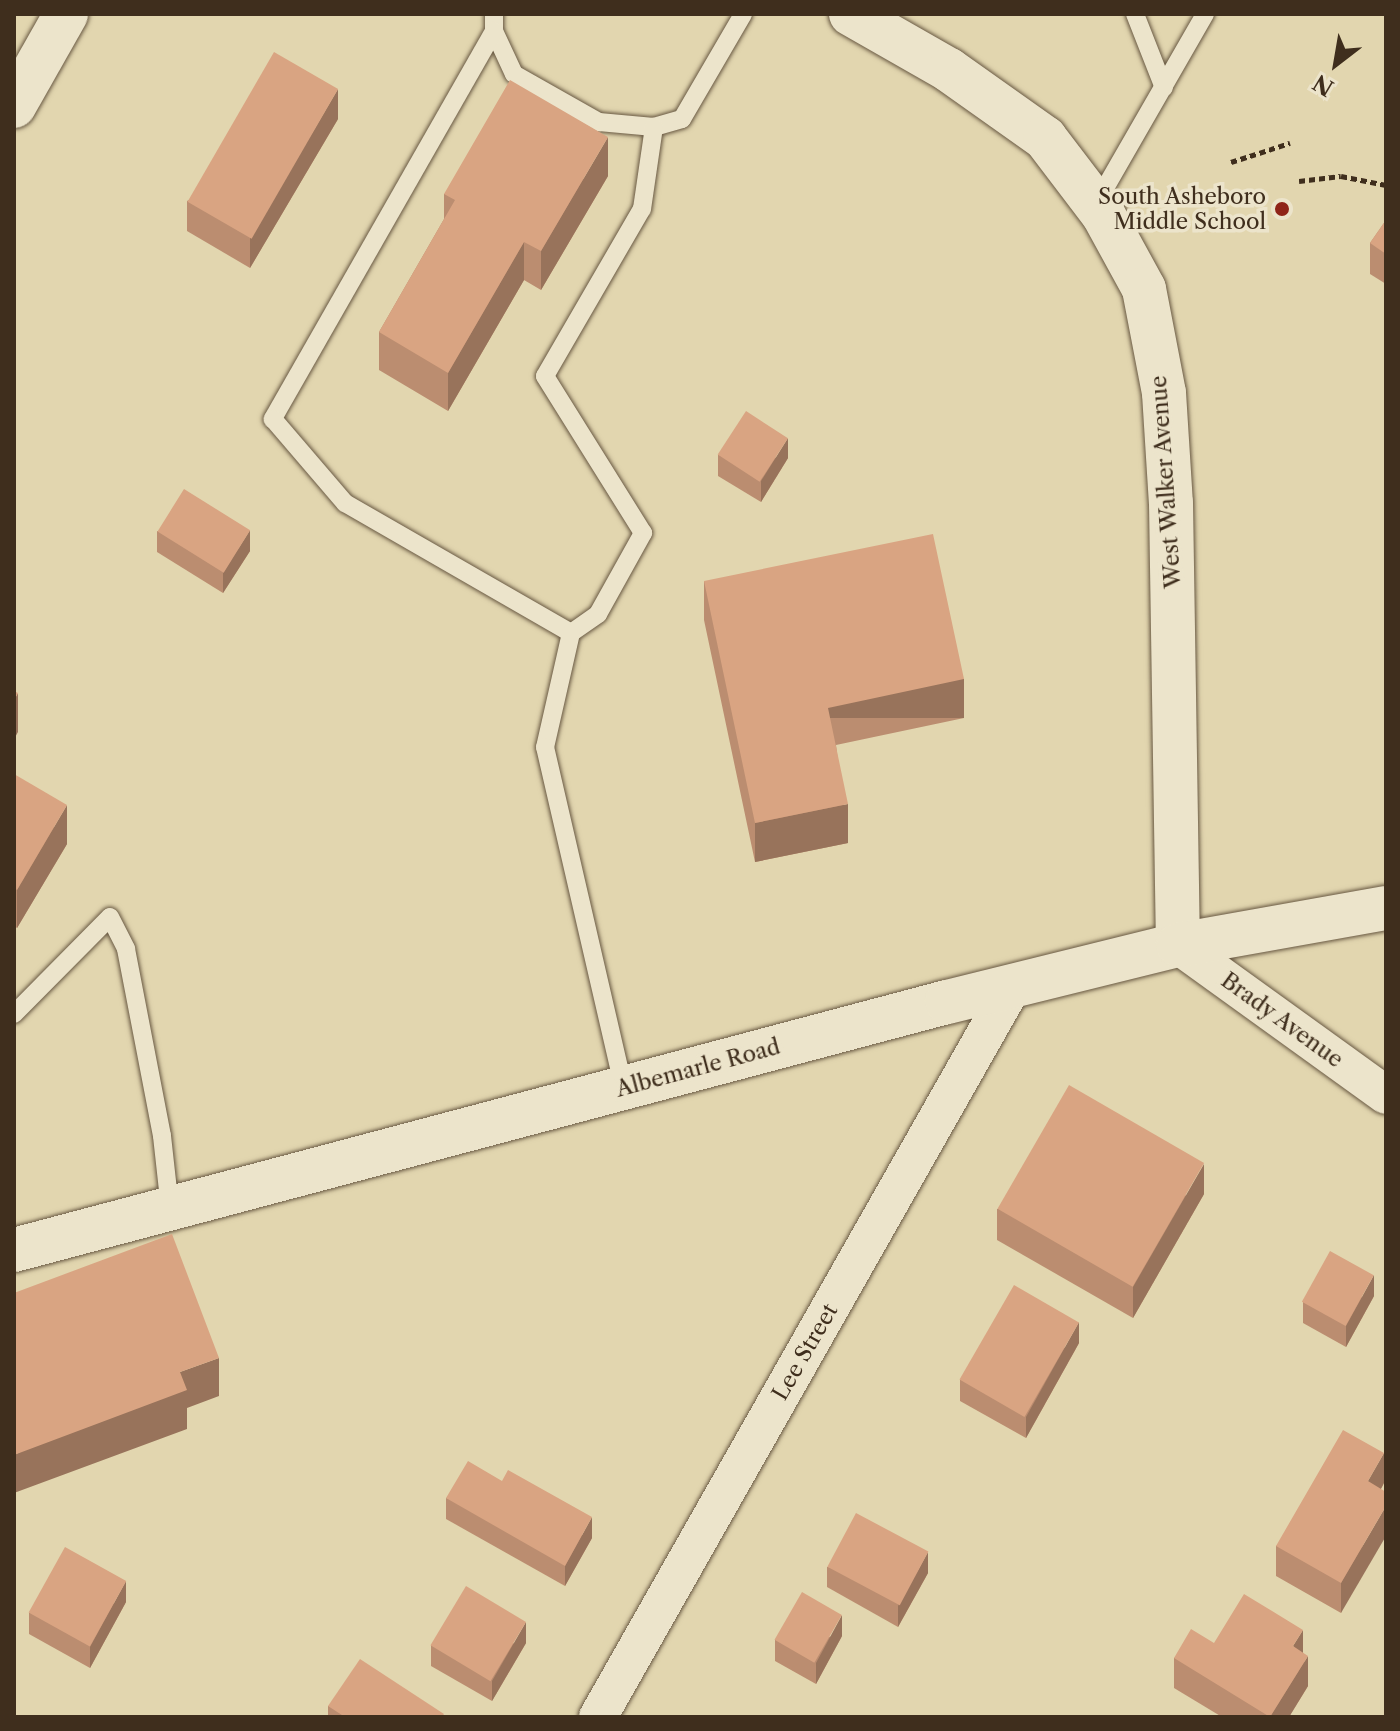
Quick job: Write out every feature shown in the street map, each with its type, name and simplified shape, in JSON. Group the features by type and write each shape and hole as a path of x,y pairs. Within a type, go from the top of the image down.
{"main road":[{"path":"14,106 66,14"},
{"name":"West Walker Avenue","path":"851,14 949,70 1045,138 1095,205 1144,289 1164,393 1171,503 1178,945"},
{"name":"Albemarle Road","path":"14,1250 1178,945 1386,908"}],"street":[{"name":"Brady Avenue","path":"1178,945 1386,1095"},
{"name":"Lee Street","path":"598,1717 1012,987"}],"lane":[{"path":"494,22 514,74 599,122 654,127 682,119 743,14"},
{"path":"1135,14 1164,88"},
{"path":"1095,205 1205,14"},
{"path":"494,22 273,419 345,503 571,633"},
{"path":"624,1088 545,747 571,633 598,614 643,533 545,376 642,209 654,127"},
{"path":"14,1014 110,917 126,949 162,1136 170,1209"}],"path":[{"path":"1231,162 1290,143"},
{"path":"1299,181 1341,176 1386,185"}],"building":[{"path":"274,52 338,89 252,239 188,202"},
{"path":"510,80 608,137 541,251 524,242 448,373 379,332 455,200 444,194"},
{"path":"1386,220 1386,254 1370,243"},
{"path":"746,411 788,438 760,482 718,455"},
{"path":"184,489 250,530 224,573 158,531"},
{"path":"933,534 964,679 828,708 848,804 755,823 704,581"},
{"path":"14,774 67,805 17,890 14,888"},
{"path":"1069,1085 1204,1163 1133,1287 998,1209"},
{"path":"172,1234 219,1358 180,1372 187,1390 14,1455 14,1293"},
{"path":"1330,1251 1374,1275 1346,1326 1302,1302"},
{"path":"1014,1285 1079,1322 1024,1417 960,1379"},
{"path":"1343,1430 1384,1453 1368,1481 1386,1492 1386,1506 1341,1583 1276,1546"},
{"path":"468,1461 502,1481 508,1470 592,1517 565,1566 446,1498"},
{"path":"856,1513 928,1551 900,1605 827,1567"},
{"path":"65,1547 126,1581 90,1647 29,1613"},
{"path":"466,1586 526,1622 490,1681 430,1645"},
{"path":"802,1592 842,1615 814,1663 774,1640"},
{"path":"1244,1594 1303,1630 1293,1646 1308,1656 1270,1717 1174,1658 1191,1629 1214,1643"},
{"path":"360,1659 444,1714 442,1717 345,1717 328,1706"}],"place":[{"name":"South Asheboro Middle School","path":"1282,209"}]}
